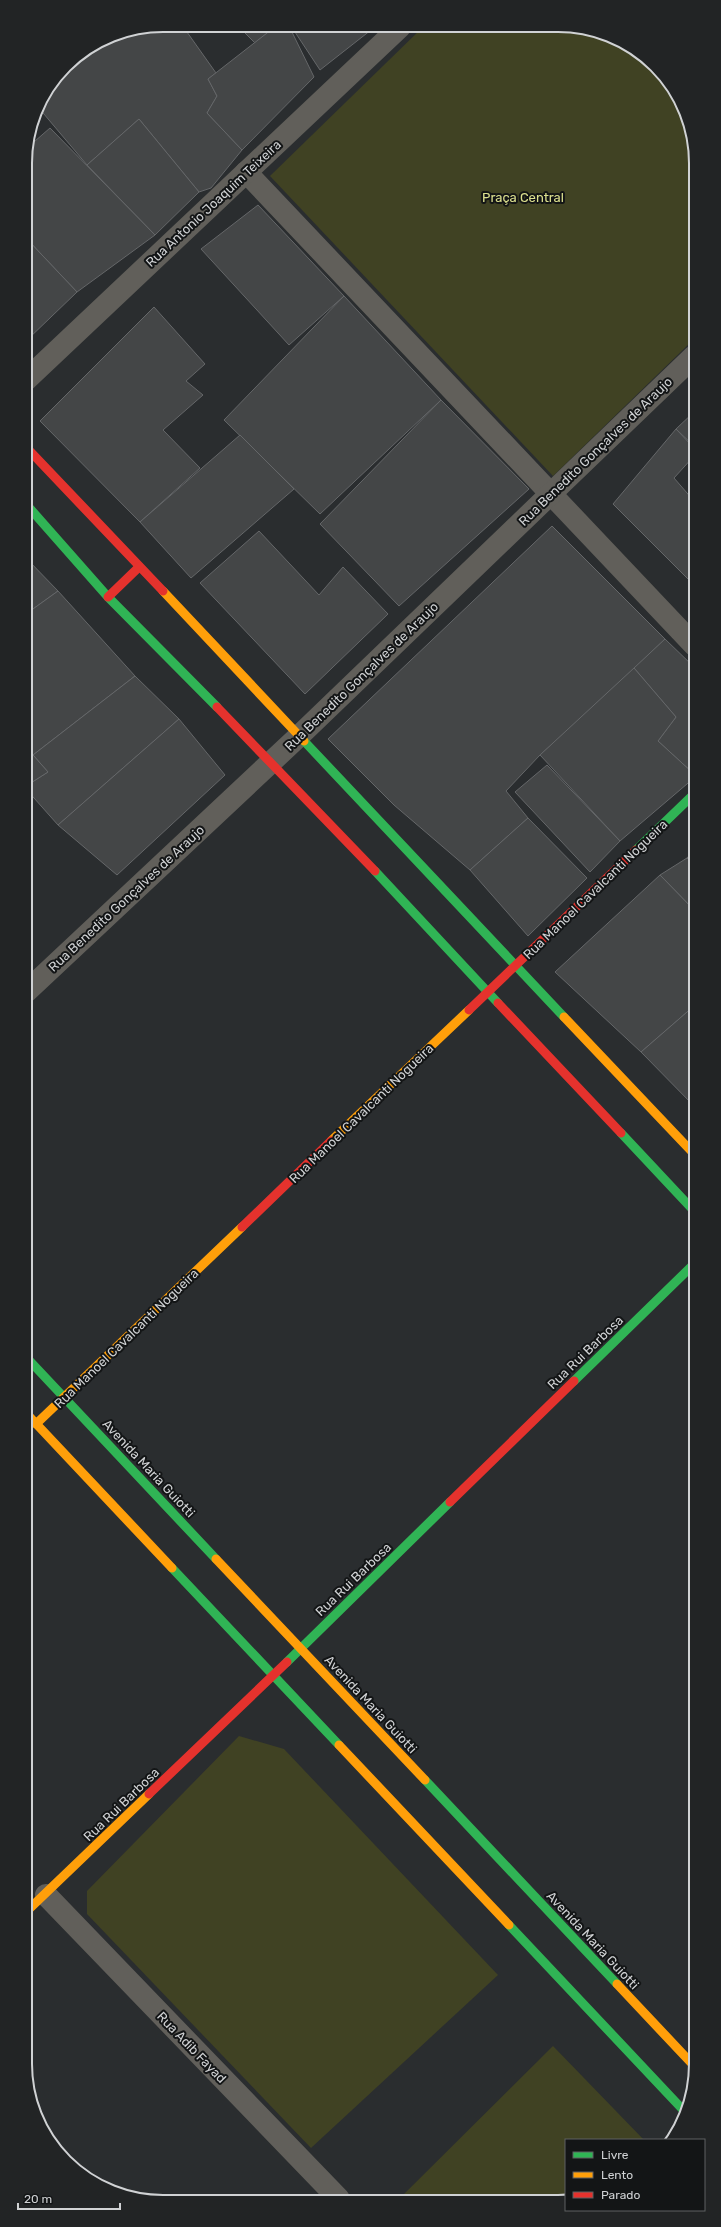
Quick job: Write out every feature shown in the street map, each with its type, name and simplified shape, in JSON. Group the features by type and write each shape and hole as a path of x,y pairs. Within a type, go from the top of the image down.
{"street":[{"name":"Rua Antonio Joaquim Teixeira","path":"32,374 394,32"},
{"path":"246,172 689,640"},
{"name":"Rua Benedito Gonçalves de Araujo","path":"32,986 299,736 689,361"},
{"path":"32,453 689,1149"},
{"path":"32,511 108,597 271,761 689,1206"},
{"path":"108,597 139,567"},
{"name":"Rua Manoel Cavalcanti Nogueira","path":"32,1422 64,1397 689,799"},
{"name":"Rua Rui Barbosa","path":"32,1907 301,1649 689,1269"},
{"name":"Avenida Maria Guiotti","path":"32,1363 689,2061"},
{"path":"32,1426 273,1676 681,2108"},
{"name":"Rua Adib Fayad","path":"46,1895 335,2195"}],"green space":[{"name":"Praça Central","path":"418,32 566,32 608,42 638,59 651,70 667,90 682,121 689,155 689,344 553,476 270,176"},
{"path":"239,1736 284,1749 498,1975 311,2148 87,1914 87,1891"},
{"path":"553,2046 643,2139 565,2139 565,2195 403,2195"}],"building":[{"path":"187,32 216,73 208,79 217,96 207,113 242,150 211,188 199,192 139,119 87,165 42,112 59,83 90,54 121,39 146,33"},
{"path":"244,32 269,32 255,43"},
{"path":"268,32 292,32 314,77 242,150 207,113 217,96 208,79"},
{"path":"295,32 368,32 320,70"},
{"path":"139,119 199,192 155,235 87,165"},
{"path":"50,128 155,235 77,292 32,244 32,155 34,142"},
{"path":"258,205 344,296 289,345 201,249"},
{"path":"32,244 77,292 32,335"},
{"path":"344,296 441,400 320,514 224,420"},
{"path":"154,307 205,364 186,381 203,395 163,430 200,468 140,522 40,421"},
{"path":"441,400 529,489 399,606 320,524"},
{"path":"689,417 689,441 676,429"},
{"path":"676,429 689,443 689,462 674,478 689,495 689,580 613,504"},
{"path":"240,435 294,489 191,578 140,522"},
{"path":"552,526 665,639 606,696 540,755 506,791 528,818 470,870 394,805 328,739"},
{"path":"259,531 319,595 343,567 388,614 305,694 200,583"},
{"path":"32,564 58,591 32,610"},
{"path":"58,591 135,676 33,755 32,754 32,610"},
{"path":"665,639 689,662 689,769 658,741 676,717 634,668"},
{"path":"634,668 676,717 658,741 689,769 689,782 620,841 540,755"},
{"path":"135,676 179,719 58,825 32,796 32,782 48,772 33,755"},
{"path":"179,719 225,775 117,875 58,825"},
{"path":"32,754 48,772 32,782"},
{"path":"547,765 620,841 590,872 515,792"},
{"path":"528,818 587,878 528,936 470,870"},
{"path":"687,858 689,860 689,905 660,875"},
{"path":"660,875 689,905 689,1010 641,1052 555,972"},
{"path":"689,1010 689,1101 641,1052"}],"traffic: fast":[{"path":"32,511 108,597 217,707"},
{"path":"304,741 564,1017"},
{"path":"636,850 689,799"},
{"path":"375,871 498,1003"},
{"path":"621,1133 689,1206"},
{"path":"574,1381 689,1269"},
{"path":"32,1363 216,1559"},
{"path":"287,1662 450,1502"},
{"path":"172,1568 339,1745"},
{"path":"425,1780 617,1984"},
{"path":"509,1925 681,2108"}],"traffic: slow":[{"path":"163,591 304,741"},
{"path":"331,1141 469,1010"},
{"path":"564,1017 689,1149"},
{"path":"36,1424 242,1227"},
{"path":"32,1419 172,1568"},
{"path":"216,1559 425,1780"},
{"path":"339,1745 509,1925"},
{"path":"32,1906 149,1794"},
{"path":"617,1984 689,2061"}],"traffic: jam":[{"path":"32,453 163,591"},
{"path":"108,597 139,567"},
{"path":"217,707 375,871"},
{"path":"469,1010 636,850"},
{"path":"498,1003 621,1133"},
{"path":"242,1227 331,1141"},
{"path":"450,1502 574,1381"},
{"path":"149,1794 287,1662"}]}
